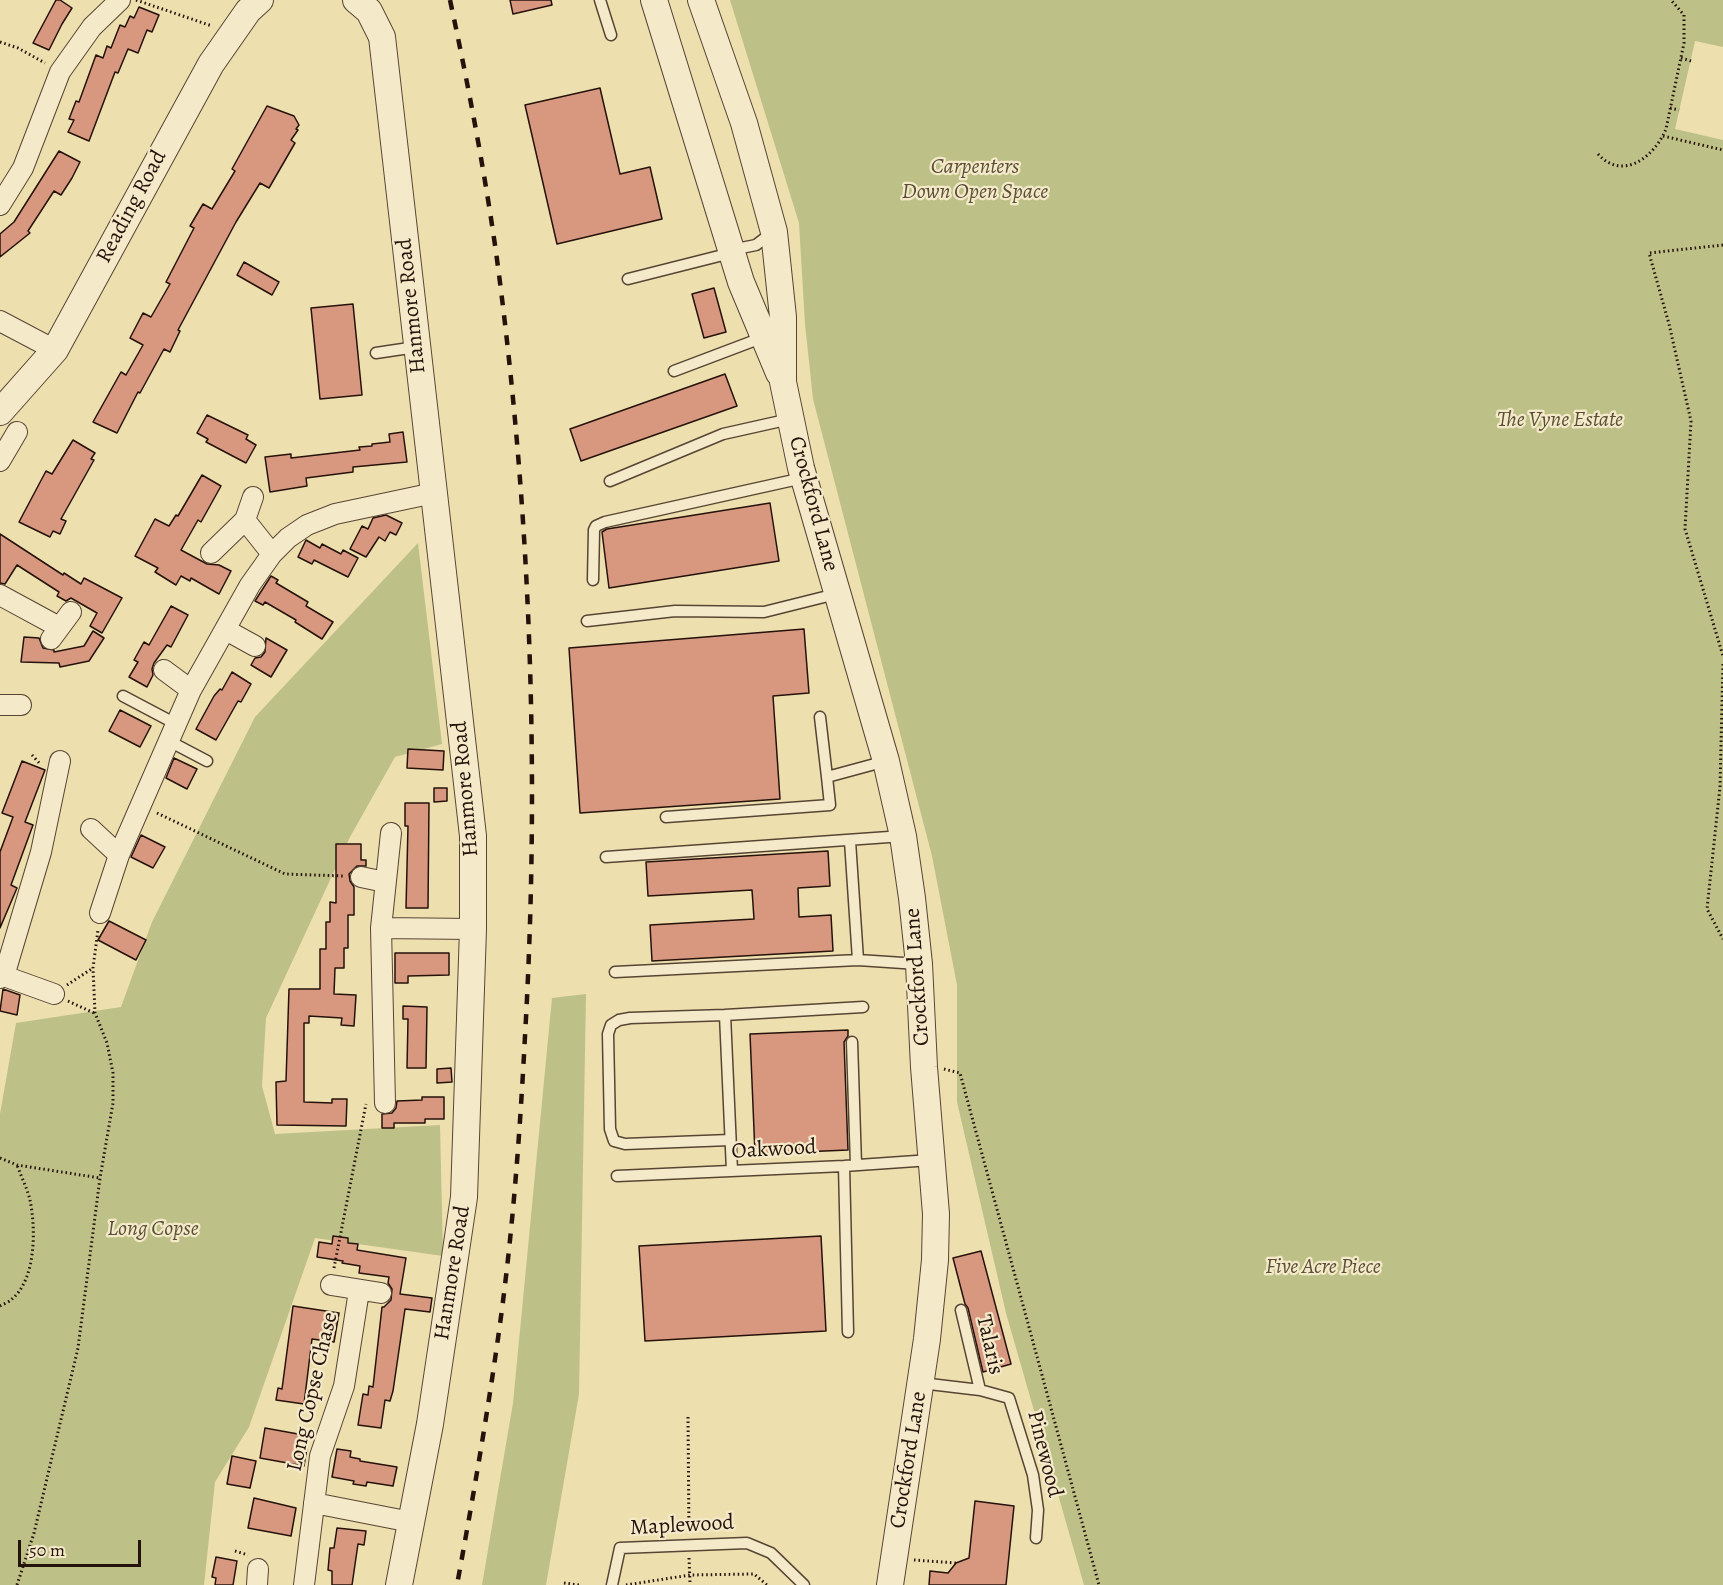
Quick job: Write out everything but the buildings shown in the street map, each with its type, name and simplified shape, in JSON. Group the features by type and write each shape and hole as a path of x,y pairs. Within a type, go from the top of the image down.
{"street":[{"path":"0,205 23,168 60,72 92,27 120,0"},
{"name":"Reading Road","path":"0,412 55,350 214,66 248,11 260,0"},
{"name":"Hanmore Road","path":"356,0 369,12 382,37 473,836 473,929 464,1197 430,1424 399,1585"},
{"name":"Crockford Lane","path":"654,0 741,282 783,382 803,478 867,690 903,836 919,964 924,1066 936,1214 935,1260 927,1339 890,1585"},
{"name":"Crockford Lane","path":"701,0 744,123 774,231 783,317 783,382"},
{"path":"0,321 55,350"},
{"path":"0,461 17,432"},
{"path":"100,913 119,855 191,690 250,585 272,554 288,538 307,525 335,514 434,493"},
{"path":"211,553 245,520 253,497"},
{"path":"245,520 272,554"},
{"path":"0,595 60,626"},
{"path":"226,630 255,646"},
{"path":"164,670 191,690"},
{"path":"0,705 21,705"},
{"path":"48,765 41,852 2,977 54,994"},
{"path":"91,829 119,855"},
{"path":"385,1103 381,927 391,833"},
{"path":"361,877 385,882"},
{"path":"381,927 473,929"},
{"name":"Long Copse Chase","path":"331,1286 381,1293"},
{"name":"Long Copse Chase","path":"304,1585 320,1456 344,1386 359,1291"},
{"name":"Long Copse Chase","path":"314,1503 411,1522"}],"lane":[{"path":"600,0 610,35"},
{"path":"628,279 756,245 774,231"},
{"path":"674,371 756,340 783,317"},
{"path":"376,353 417,347"},
{"path":"610,481 723,434 791,419"},
{"path":"593,580 593,535 596,526 605,522 803,478"},
{"path":"587,621 675,610 764,612 837,594"},
{"path":"123,696 207,761"},
{"path":"666,817 830,805 820,717"},
{"path":"827,777 886,761"},
{"path":"606,856 903,836"},
{"path":"850,841 858,960"},
{"path":"615,972 858,960 919,964"},
{"path":"730,1140 625,1144 614,1141 610,1129 608,1034 611,1024 630,1018 863,1007"},
{"path":"725,1015 732,1171"},
{"path":"852,1042 856,1165"},
{"name":"Oakwood","path":"617,1176 932,1160"},
{"path":"844,1166 848,1332"},
{"name":"Talaris","path":"961,1310 980,1390"},
{"name":"Pinewood","path":"921,1383 980,1390 1009,1398 1034,1475 1038,1510 1036,1538"},
{"name":"Maplewood","path":"612,1585 620,1548 747,1543 771,1552 804,1585"}],"path":[{"path":"135,0 216,28"},
{"path":"1598,154 1606,164 1628,165 1649,156 1663,136 1684,43 1684,15 1677,4 1671,0"},
{"path":"0,42 18,48 60,72"},
{"path":"1681,58 1690,61"},
{"path":"1670,108 1679,110"},
{"path":"1663,136 1723,150"},
{"path":"1723,245 1650,253 1691,421 1685,530 1723,656"},
{"path":"1723,664 1720,787 1707,909 1723,939"},
{"path":"141,805 285,874 361,877"},
{"path":"16,1585 34,1533 78,1348 100,1178 113,1103 113,1073 107,1043 95,1013 93,968 100,913"},
{"path":"54,994 93,968"},
{"path":"54,994 95,1013"},
{"path":"924,1066 960,1073 1099,1585"},
{"path":"331,1286 366,1103 385,1103"},
{"path":"0,1158 17,1165 100,1178"},
{"path":"0,1306 13,1299 27,1279 32,1264 33,1220 30,1199 17,1165"},
{"path":"688,1417 687,1506 690,1584"},
{"path":"894,1558 957,1563"},
{"path":"626,1585 690,1575 754,1574 767,1585"},
{"path":"564,1583 579,1585"}],"green space":[{"name":"Five Acre Piece","path":"730,0 1723,0 1723,47 1695,41 1675,129 1723,140 1723,1585 1084,1585 1006,1313 957,1102 957,985 932,856 813,399 805,324 799,223"},
{"name":"Long Copse","path":"418,543 442,744 395,757 350,837 266,1018 262,1086 275,1134 440,1125 443,1256 315,1238 249,1427 215,1482 204,1585 0,1585 0,1114 16,1023 121,1007 152,922 255,717"},
{"path":"586,994 579,1394 546,1585 482,1585 513,1403 552,998"}],"railway":[{"path":"450,0 486,189 508,349 525,545 532,742 529,938 516,1180 505,1288 495,1357 457,1585"}],"park label":[{"name":"Carpenters Down Open Space","path":"975,180"},
{"name":"The Vyne Estate","path":"1560,421"}]}
